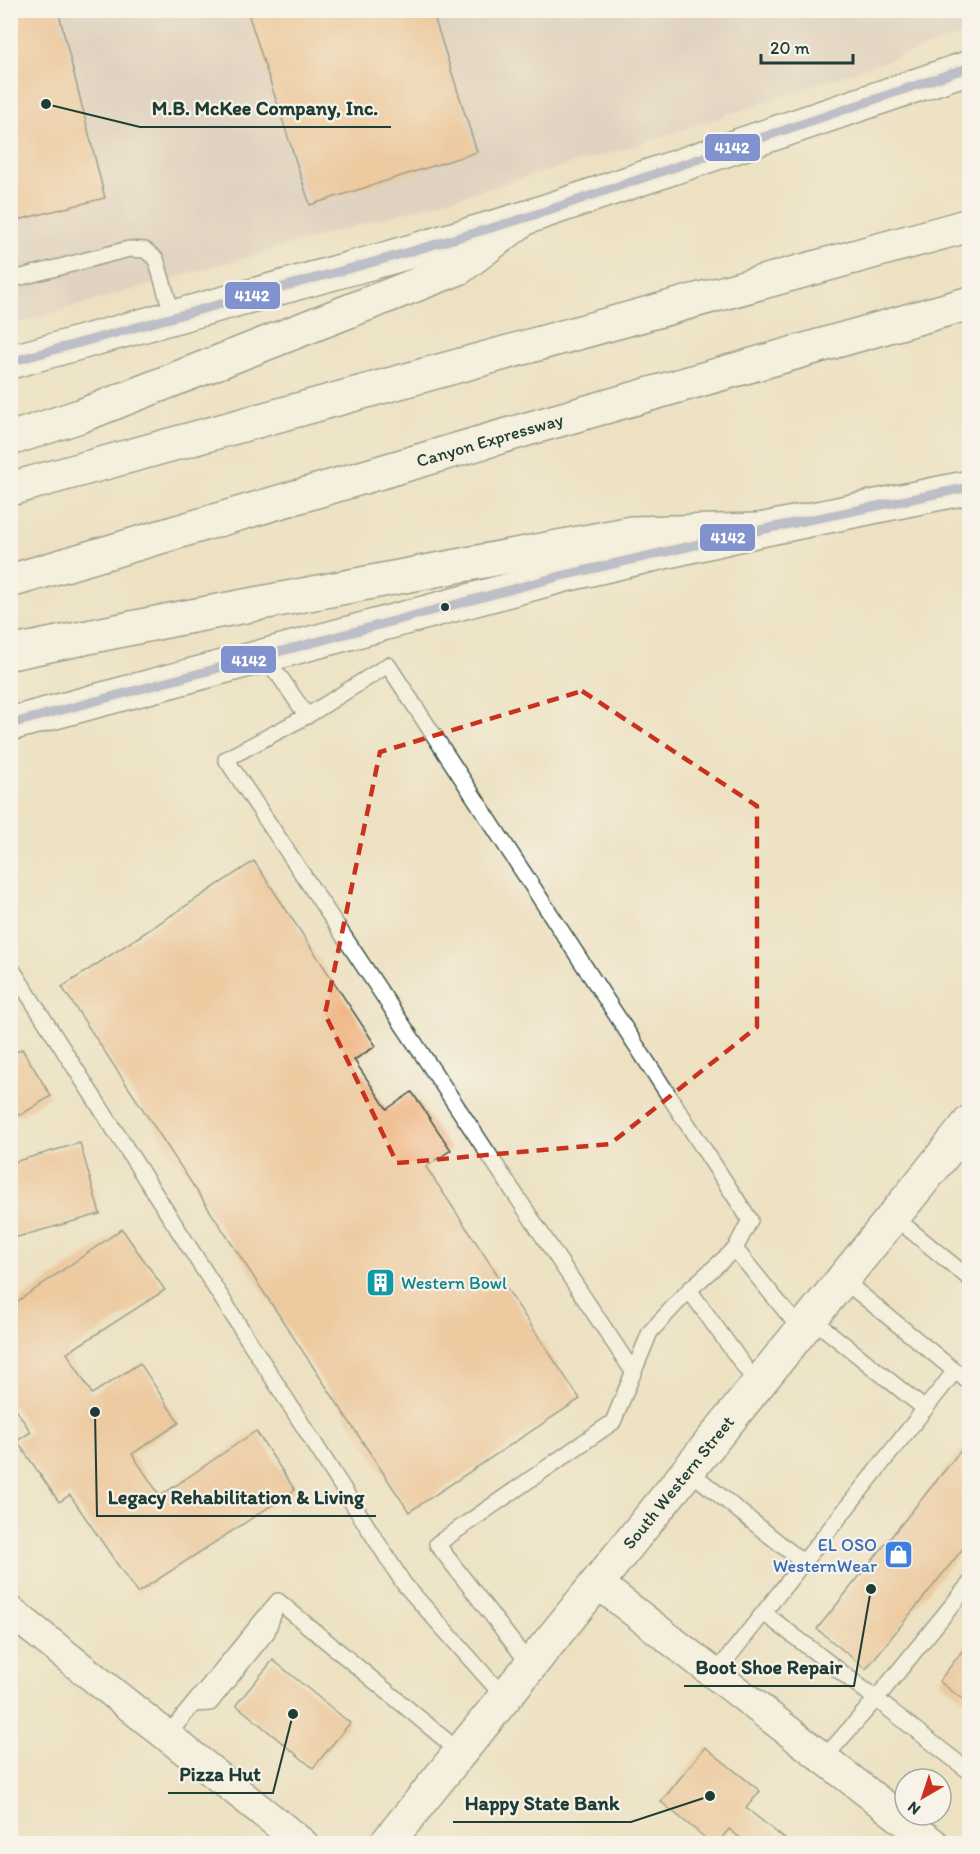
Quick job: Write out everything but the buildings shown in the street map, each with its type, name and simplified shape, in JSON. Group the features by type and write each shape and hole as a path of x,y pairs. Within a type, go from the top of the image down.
{"main road":[{"path":"10,362 525,218 969,67"},
{"path":"10,439 94,411 459,268 525,218"},
{"path":"10,489 969,225"},
{"name":"Canyon Expressway","path":"10,581 520,431 969,303"},
{"path":"10,724 561,576 760,530 969,487"},
{"path":"10,653 176,619 632,533 760,530"},
{"name":"South Western Street","path":"386,1844 969,1122"}],"street":[{"path":"596,1582 934,1844"},
{"path":"10,1611 303,1844"}],"lane":[{"path":"966,10 969,22"},
{"path":"10,280 129,249 145,250 156,260 173,317"},
{"path":"263,657 307,716"},
{"path":"530,1665 437,1544 614,1422 650,1332 689,1290 735,1249 750,1220 388,665 307,716 226,759 633,1373"},
{"path":"10,966 404,1584 504,1697"},
{"path":"893,1216 969,1279"},
{"path":"735,1249 806,1324 925,1409"},
{"path":"842,1279 969,1383"},
{"path":"689,1290 757,1384"},
{"path":"715,1674 955,1371"},
{"path":"688,1470 804,1563"},
{"path":"824,1758 876,1699 969,1583"},
{"path":"167,1736 278,1601 460,1752"},
{"path":"764,1613 969,1772"}],"highlighted area":[{"path":"582,691 757,806 757,1027 610,1144 397,1163 325,1014 380,752"}],"shaded area":[{"path":"11,11 969,11 969,33 634,146 11,325"}],"transit line":[{"name":"4142","path":"10,362 525,218 970,67"},
{"name":"4142","path":"10,724 561,576 760,530 970,487"}],"place":[{"name":"M.B. McKee Company, Inc.","path":"46,104"},
{"name":"Western Bowl","path":"380,1283"},
{"name":"Legacy Rehabilitation & Living","path":"95,1412"},
{"name":"EL OSO WesternWear","path":"898,1555"},
{"name":"Boot Shoe Repair","path":"871,1589"},
{"name":"Pizza Hut","path":"293,1714"},
{"name":"Happy State Bank","path":"710,1796"}]}
